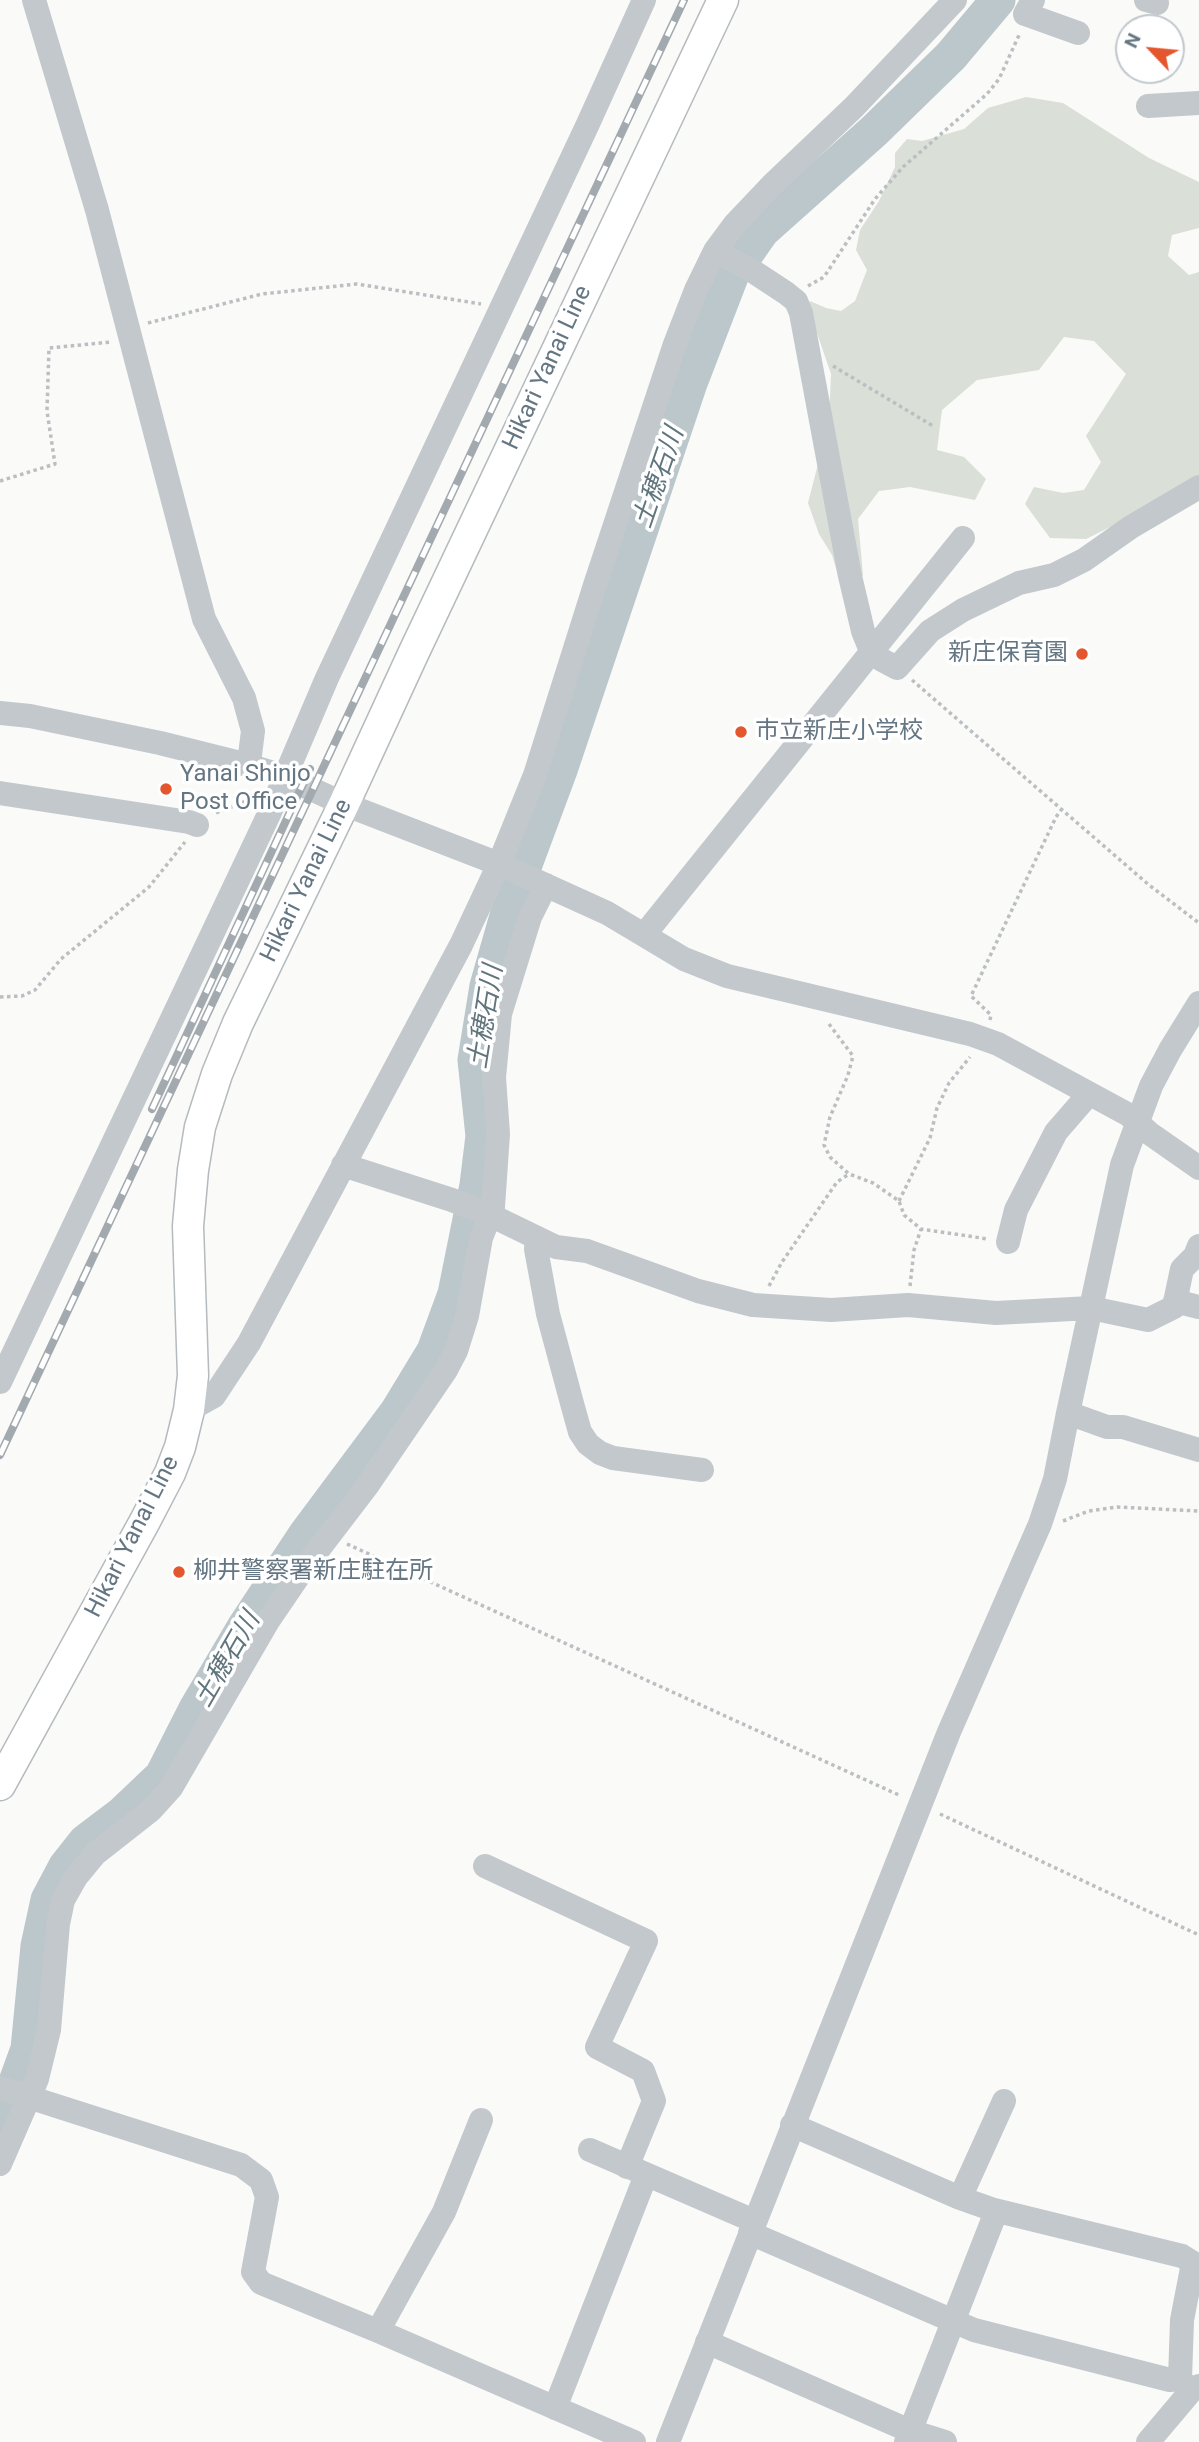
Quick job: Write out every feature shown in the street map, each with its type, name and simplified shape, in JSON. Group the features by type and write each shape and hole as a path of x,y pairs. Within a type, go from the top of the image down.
{"main road":[{"name":"Hikari Yanai Line","path":"0,1785 170,1473 180,1447 189,1410 193,1376 188,1226 192,1170 200,1127 237,1023 344,804 723,0"}],"street":[{"path":"34,0 97,210 204,619 244,698 253,732 250,755 244,764"},
{"path":"0,1382 644,0"},
{"path":"189,1410 215,1396 249,1343 502,866 535,775 676,344 696,289 715,251 735,224 772,185 854,107 955,0"},
{"path":"1029,7 1078,33"},
{"path":"1148,106 1199,103"},
{"path":"715,251 751,270 796,301 810,355 850,576 863,631 871,652 898,667 930,631 963,610 1019,583 1054,575 1084,560 1131,527 1199,487"},
{"path":"644,935 963,538"},
{"path":"0,713 30,716 244,764 280,785 344,804 539,882 607,913 684,959 727,976 998,1044 1138,1122 1149,1133 1199,1168"},
{"path":"0,793 197,825"},
{"path":"0,2164 27,2095 37,2079 49,2029 58,1924 63,1900 94,1854 151,1810 171,1788 268,1621 367,1486 446,1370 456,1351 467,1316 481,1238 488,1214 493,1207 498,1134 494,1077 500,1014 539,882"},
{"path":"668,2442 948,1732 1040,1524 1055,1479 1122,1165 1151,1086 1199,1003"},
{"path":"1008,1242 1016,1210 1056,1132 1089,1094"},
{"path":"343,1166 452,1200 556,1247 587,1251 698,1291 762,1306 831,1310 908,1305 996,1313 1091,1308 1148,1320 1174,1307 1187,1304 1182,1269 1195,1256 1199,1245"},
{"path":"537,1239 536,1249 548,1314 576,1419 588,1444 613,1458 702,1470"},
{"path":"1068,1413 1107,1427 1123,1427 1199,1450"},
{"path":"485,1866 646,1941 597,2047 643,2071 654,2101 637,2171 555,2408"},
{"path":"0,2088 241,2165 261,2180 267,2197 253,2272 261,2283 634,2442"},
{"path":"960,2198 1004,2101"},
{"path":"377,2331 444,2212 481,2120"},
{"path":"792,2125 960,2198 994,2210 1182,2256 1193,2263 1182,2320 1190,2385 1148,2442"},
{"path":"590,2150 974,2330 1190,2385"},
{"path":"908,2436 992,2222 994,2210"},
{"path":"707,2342 908,2436 945,2442"}],"path":[{"path":"796,301 809,285 824,277 875,199 903,167 987,94 999,79 1029,7"},
{"path":"0,481 55,464 47,411 49,348 129,334 262,294 357,284 484,305 499,312"},
{"path":"834,367 933,426"},
{"path":"898,667 1149,885 1199,923"},
{"path":"0,997 22,996 35,990 61,959 149,887 197,825 217,812 260,796 280,785"},
{"path":"899,1201 930,1138 937,1108 949,1083 984,1039 991,1015 971,996 1062,809"},
{"path":"831,1001 829,1023 853,1056 830,1117 824,1145 830,1157 849,1174 873,1182 899,1201 904,1215 921,1229 1008,1242"},
{"path":"762,1306 782,1262 837,1182 849,1174"},
{"path":"908,1305 914,1250 921,1229"},
{"path":"1040,1524 1055,1524 1089,1511 1117,1507 1199,1511"},
{"path":"331,1533 339,1540 526,1627 919,1804 1199,1935"}],"shaded area":[{"path":"1026,97 1063,103 1149,158 1199,182 1199,228 1172,235 1168,256 1189,275 1199,272 1199,479 1169,498 1086,539 1050,538 1025,504 1034,487 1063,493 1084,490 1101,462 1086,436 1126,374 1094,341 1064,337 1039,370 977,380 942,410 937,450 964,457 986,479 975,500 910,487 879,491 858,519 863,575 850,593 840,582 832,555 819,534 808,503 829,421 831,374 817,333 802,312 810,301 841,311 855,301 867,270 856,250 860,230 879,201 895,167 895,153 907,139 922,141 964,129 988,108"}],"waterway":[{"name":"土穂石川","path":"0,2126 28,2049 38,1946 48,1900 66,1866 85,1842 122,1814 162,1776 196,1709 245,1626 306,1534 397,1412 434,1351 455,1294 477,1185 483,1136 475,1060 487,986 511,902 560,770 690,383 732,274 762,231 874,131 951,56 998,0"}],"railway":[{"path":"0,1455 684,0"},
{"path":"152,1109 310,769"}],"place":[{"name":"新庄保育園","path":"1082,654"},
{"name":"市立新庄小学校","path":"741,732"},
{"name":"Yanai Shinjo Post Office","path":"166,789"},
{"name":"柳井警察署新庄駐在所","path":"179,1572"}]}
